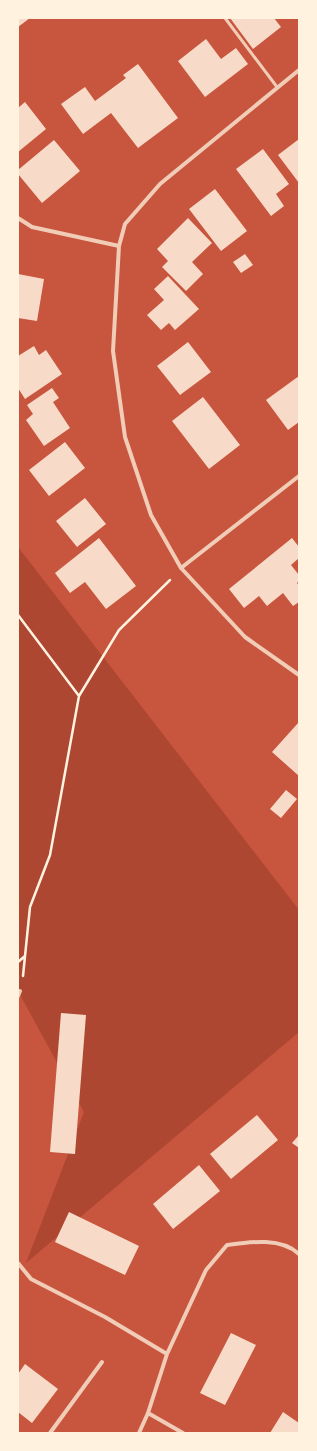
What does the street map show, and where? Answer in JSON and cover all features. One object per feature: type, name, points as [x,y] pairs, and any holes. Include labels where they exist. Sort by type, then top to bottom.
[{"type":"street","points":[[299,70],[160,184],[125,224],[119,246],[113,351],[124,437],[151,515],[181,568],[245,638],[299,675]]},
{"type":"street","points":[[18,218],[32,227],[119,246]]},
{"type":"street","points":[[181,568],[299,476]]},
{"type":"street","points":[[18,996],[20,991]]},
{"type":"street","points":[[139,1433],[148,1413],[167,1354],[206,1270],[227,1245],[260,1240],[294,1249],[299,1254]]},
{"type":"street","points":[[18,1263],[31,1279],[105,1317],[167,1354]]},
{"type":"street","points":[[50,1433],[102,1362]]},
{"type":"street","points":[[148,1413],[183,1433]]},
{"type":"lane","points":[[225,18],[277,87]]},
{"type":"path","points":[[23,977],[30,907],[50,855],[79,696],[119,630],[181,568]]},
{"type":"path","points":[[18,615],[79,696]]},
{"type":"path","points":[[18,962],[25,956]]},
{"type":"shaded area","points":[[18,547],[299,910],[299,1032],[26,1263],[84,1112],[18,991]]},
{"type":"building","points":[[18,18],[30,18],[18,27]]},
{"type":"building","points":[[230,18],[274,18],[281,27],[253,49]]},
{"type":"building","points":[[206,39],[221,59],[236,48],[248,64],[205,97],[178,61]]},
{"type":"building","points":[[138,64],[178,118],[138,148],[111,113],[83,134],[61,104],[85,87],[95,101],[126,78],[123,75]]},
{"type":"building","points":[[25,102],[46,129],[18,152],[18,108]]},
{"type":"building","points":[[299,139],[299,183],[278,155]]},
{"type":"building","points":[[54,140],[80,171],[42,203],[18,174],[18,170]]},
{"type":"building","points":[[263,149],[289,184],[276,194],[284,206],[271,216],[236,169]]},
{"type":"building","points":[[215,189],[247,231],[221,251],[189,209]]},
{"type":"building","points":[[188,218],[212,243],[192,262],[203,274],[186,291],[162,267],[168,261],[157,249]]},
{"type":"building","points":[[245,254],[253,265],[241,273],[233,262]]},
{"type":"building","points":[[18,274],[44,279],[37,321],[18,318]]},
{"type":"building","points":[[168,276],[199,309],[175,330],[169,323],[161,330],[147,315],[164,300],[154,289]]},
{"type":"building","points":[[188,342],[211,372],[180,395],[157,366]]},
{"type":"building","points":[[34,346],[39,355],[46,350],[62,374],[25,399],[18,388],[18,356]]},
{"type":"building","points":[[299,376],[299,422],[288,430],[266,400]]},
{"type":"building","points":[[52,388],[59,398],[53,402],[70,428],[44,446],[26,420],[33,414],[27,405]]},
{"type":"building","points":[[203,397],[240,445],[209,469],[172,421]]},
{"type":"building","points":[[65,442],[85,468],[49,496],[29,470]]},
{"type":"building","points":[[85,498],[106,524],[77,547],[56,521]]},
{"type":"building","points":[[99,538],[136,586],[106,609],[85,582],[70,593],[55,573]]},
{"type":"building","points":[[292,538],[299,547],[299,558],[291,565],[299,575],[299,581],[297,583],[299,586],[299,602],[293,606],[283,593],[267,606],[259,596],[244,608],[229,589]]},
{"type":"building","points":[[299,722],[299,776],[272,752]]},
{"type":"building","points":[[286,790],[297,799],[281,818],[270,809]]},
{"type":"building","points":[[61,1013],[86,1015],[75,1154],[50,1152]]},
{"type":"building","points":[[257,1115],[278,1140],[231,1179],[210,1154]]},
{"type":"building","points":[[299,1135],[299,1148],[292,1143]]},
{"type":"building","points":[[199,1165],[220,1191],[173,1229],[153,1204]]},
{"type":"building","points":[[69,1212],[139,1246],[125,1275],[55,1242]]},
{"type":"building","points":[[231,1333],[256,1345],[225,1405],[200,1393]]},
{"type":"building","points":[[25,1364],[58,1389],[32,1423],[18,1412],[18,1374]]},
{"type":"building","points":[[283,1412],[299,1423],[299,1433],[270,1433]]}]
